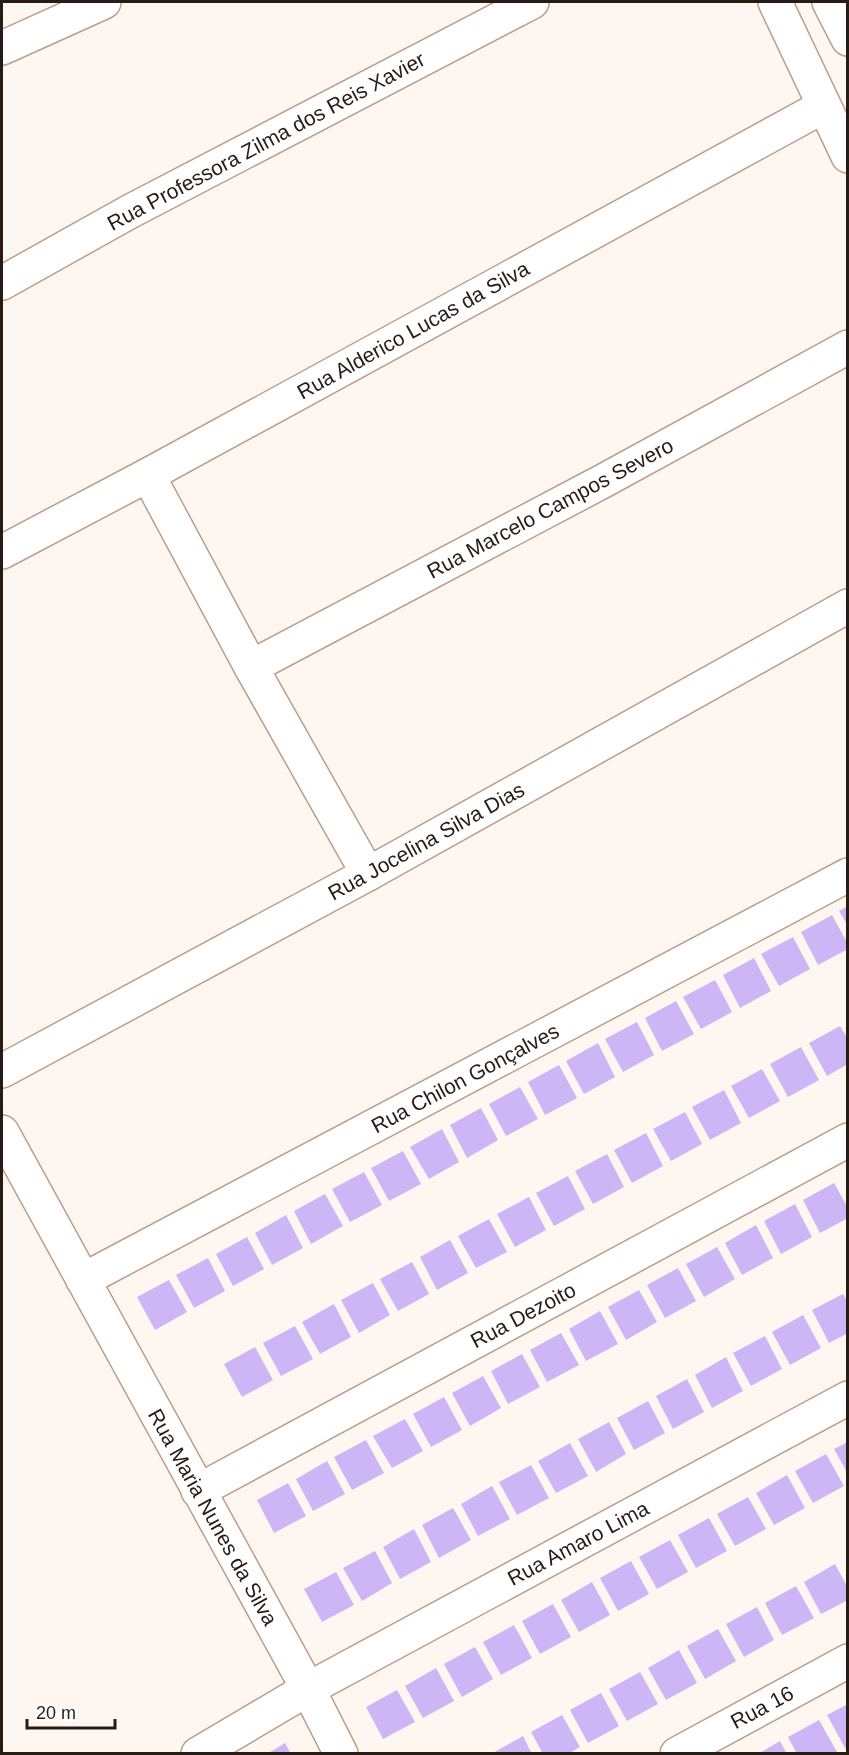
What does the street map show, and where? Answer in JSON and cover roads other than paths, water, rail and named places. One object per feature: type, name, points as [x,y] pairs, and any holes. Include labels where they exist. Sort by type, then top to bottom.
[{"type":"street","points":[[2,48],[104,2]]},
{"type":"street","name":"Rua Professora Zilma dos Reis Xavier","points":[[2,283],[129,212],[532,2]]},
{"type":"street","points":[[775,2],[848,156]]},
{"type":"street","points":[[829,2],[848,39]]},
{"type":"street","name":"Rua Alderico Lucas da Silva","points":[[2,552],[148,475],[824,106]]},
{"type":"street","name":"Rua Marcelo Campos Severo","points":[[251,667],[616,474],[848,347]]},
{"type":"street","points":[[148,475],[251,667],[368,874]]},
{"type":"street","name":"Rua Jocelina Silva Dias","points":[[2,1071],[368,874],[848,606]]},
{"type":"street","name":"Rua Chilon Gonçalves","points":[[83,1280],[848,875]]},
{"type":"street","name":"Rua Maria Nunes da Silva","points":[[2,1132],[308,1689],[341,1754]]},
{"type":"street","name":"Rua Dezoito","points":[[198,1491],[848,1140]]},
{"type":"street","name":"Rua Amaro Lima","points":[[198,1754],[308,1689],[848,1398]]},
{"type":"street","name":"Rua 16","points":[[677,1754],[848,1661]]}]
